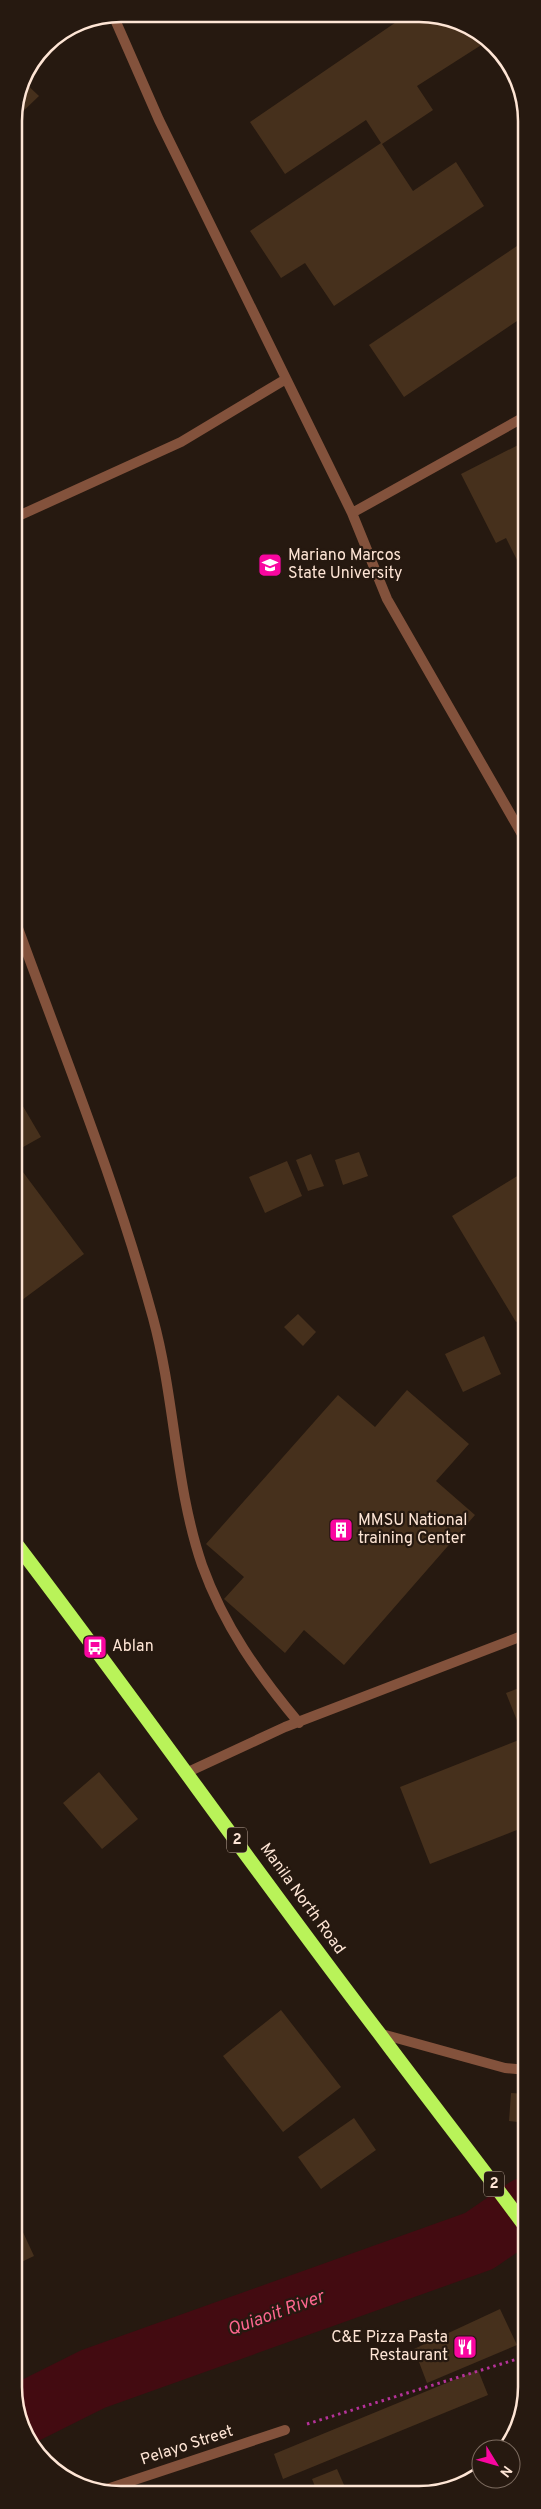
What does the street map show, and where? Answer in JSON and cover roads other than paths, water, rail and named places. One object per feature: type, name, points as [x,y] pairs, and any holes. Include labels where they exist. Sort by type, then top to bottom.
[{"type":"highway","name":"Manila North Road","points":[[22,1552],[188,1772],[378,2033],[460,2138],[518,2217]]},
{"type":"street","points":[[116,23],[159,120],[352,513],[388,599],[518,827]]},
{"type":"street","points":[[23,514],[181,442],[286,379]]},
{"type":"street","points":[[352,513],[518,420]]},
{"type":"street","points":[[23,941],[124,1222],[154,1321],[187,1505],[202,1564],[221,1611],[259,1674],[299,1723]]},
{"type":"street","points":[[188,1772],[299,1723],[518,1638]]},
{"type":"street","points":[[378,2033],[505,2068],[518,2069]]},
{"type":"street","name":"Pelayo Street","points":[[116,2486],[285,2430]]},
{"type":"waterway","name":"Quiaoit River","points":[[26,2413],[93,2379],[479,2241],[518,2214]]},
{"type":"place","name":"Mariano Marcos State University","points":[[270,565]]},
{"type":"place","name":"MMSU National training Center","points":[[341,1530]]},
{"type":"place","name":"Ablan","points":[[95,1647]]},
{"type":"place","name":"C&E Pizza Pasta Restaurant","points":[[465,2347]]}]
